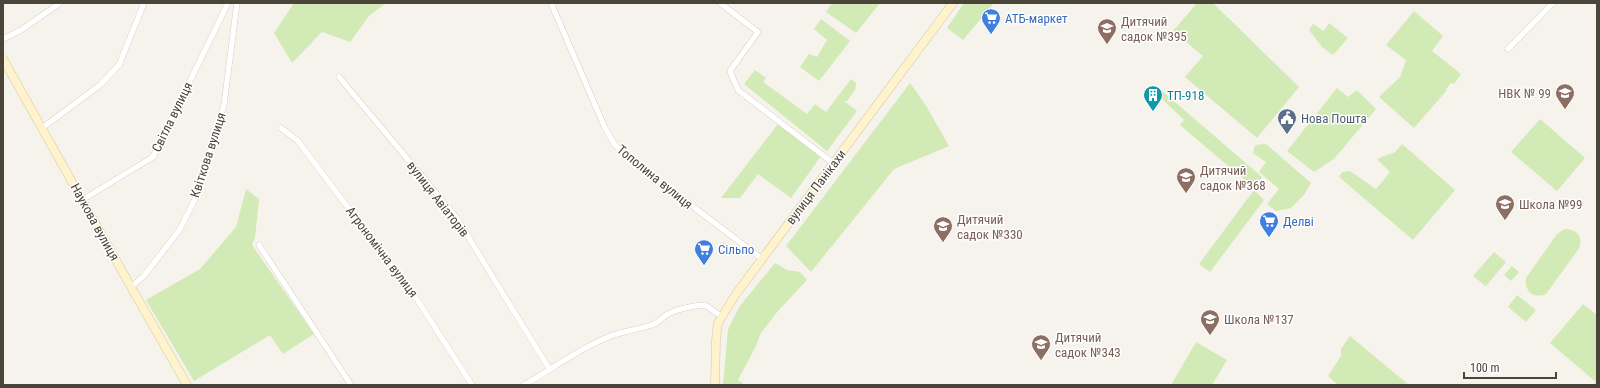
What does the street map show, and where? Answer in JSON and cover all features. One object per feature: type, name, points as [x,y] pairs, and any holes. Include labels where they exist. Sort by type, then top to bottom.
[{"type":"street","points":[[3,40],[21,30],[60,3]]},
{"type":"street","points":[[42,128],[100,85],[119,64],[144,3]]},
{"type":"street","name":"Світла вулиця","points":[[82,200],[153,157],[228,3]]},
{"type":"street","name":"Квіткова вулиця","points":[[130,287],[144,276],[180,230],[197,194],[224,105],[236,3]]},
{"type":"street","name":"Тополина вулиця","points":[[551,3],[605,128],[615,145],[636,164],[762,259]]},
{"type":"street","points":[[720,3],[758,32],[730,71],[738,90],[834,163]]},
{"type":"street","name":"вулиця Панікахи","points":[[715,385],[716,332],[721,316],[953,3]]},
{"type":"street","points":[[1508,49],[1553,3]]},
{"type":"street","name":"Наукова вулиця","points":[[3,59],[130,287],[187,385]]},
{"type":"street","name":"вулиця Авіаторів","points":[[339,77],[456,217],[550,370]]},
{"type":"street","name":"Агрономічна вулиця","points":[[281,128],[298,141],[416,298],[472,385]]},
{"type":"street","points":[[259,245],[351,385]]},
{"type":"street","points":[[524,385],[550,370],[558,362],[608,337],[656,323],[675,311],[705,305],[721,316]]},
{"type":"green space","points":[[294,3],[386,3],[369,16],[350,42],[322,32],[292,63],[274,33]]},
{"type":"green space","points":[[832,3],[880,3],[856,33],[826,12]]},
{"type":"green space","points":[[964,3],[994,3],[963,40],[947,28]]},
{"type":"green space","points":[[1197,3],[1213,3],[1299,87],[1257,138],[1185,77],[1203,56],[1173,31]]},
{"type":"green space","points":[[1414,11],[1443,36],[1432,51],[1461,74],[1454,84],[1451,83],[1446,89],[1447,90],[1414,128],[1379,97],[1400,77],[1406,60],[1386,45]]},
{"type":"green space","points":[[821,19],[850,41],[819,81],[800,67],[809,54],[817,57],[827,40],[814,29]]},
{"type":"green space","points":[[1329,23],[1348,38],[1333,55],[1322,47],[1309,30],[1313,24],[1324,31]]},
{"type":"green space","points":[[755,70],[766,78],[763,82],[807,114],[815,104],[826,112],[851,79],[856,83],[855,90],[847,101],[844,101],[857,111],[827,151],[744,84]]},
{"type":"green space","points":[[910,83],[925,104],[949,146],[894,169],[811,272],[786,246]]},
{"type":"green space","points":[[1337,88],[1348,97],[1357,90],[1376,109],[1334,159],[1314,172],[1287,151]]},
{"type":"green space","points":[[1161,90],[1262,177],[1254,188],[1180,125],[1184,120],[1157,94]]},
{"type":"green space","points":[[1540,119],[1585,158],[1557,191],[1511,152]]},
{"type":"green space","points":[[778,124],[821,156],[791,198],[758,174],[740,198],[721,198]]},
{"type":"green space","points":[[1266,144],[1311,183],[1304,195],[1291,208],[1276,211],[1267,204],[1279,189],[1259,172],[1266,162],[1253,153],[1255,145]]},
{"type":"green space","points":[[1402,144],[1455,190],[1413,240],[1339,177],[1342,172],[1350,171],[1376,189],[1390,172],[1377,159],[1395,152]]},
{"type":"green space","points":[[246,189],[259,199],[255,237],[252,245],[314,334],[283,354],[270,335],[194,381],[146,300],[200,269],[236,227]]},
{"type":"green space","points":[[1254,190],[1264,200],[1210,272],[1199,264]]},
{"type":"green space","points":[[1565,229],[1570,229],[1579,235],[1580,246],[1546,294],[1538,296],[1534,295],[1528,291],[1526,278],[1557,234]]},
{"type":"green space","points":[[1494,252],[1506,262],[1486,286],[1473,276]]},
{"type":"green space","points":[[775,263],[787,270],[800,272],[807,280],[778,311],[761,333],[755,348],[738,380],[745,385],[723,385],[728,330],[739,307]]},
{"type":"green space","points":[[1512,266],[1519,272],[1511,281],[1504,275]]},
{"type":"green space","points":[[1517,295],[1536,310],[1526,322],[1508,307]]},
{"type":"green space","points":[[1583,304],[1597,315],[1597,385],[1593,385],[1596,382],[1550,343]]},
{"type":"green space","points":[[1350,336],[1409,385],[1338,385],[1328,376],[1341,356],[1341,349]]},
{"type":"green space","points":[[1196,342],[1227,360],[1212,385],[1171,385]]},
{"type":"place","name":"АТБ-маркет","points":[[991,35]]},
{"type":"place","name":"Дитячий садок №395","points":[[1107,45]]},
{"type":"place","name":"НВК № 99","points":[[1565,110]]},
{"type":"place","name":"ТП-918","points":[[1153,112]]},
{"type":"place","name":"Нова Пошта","points":[[1287,135]]},
{"type":"place","name":"Дитячий садок №368","points":[[1186,194]]},
{"type":"place","name":"Школа №99","points":[[1505,221]]},
{"type":"place","name":"Делві","points":[[1269,238]]},
{"type":"place","name":"Дитячий садок №330","points":[[943,243]]},
{"type":"place","name":"Сільпо","points":[[704,266]]},
{"type":"place","name":"Школа №137","points":[[1210,336]]},
{"type":"place","name":"Дитячий садок №343","points":[[1041,361]]}]
